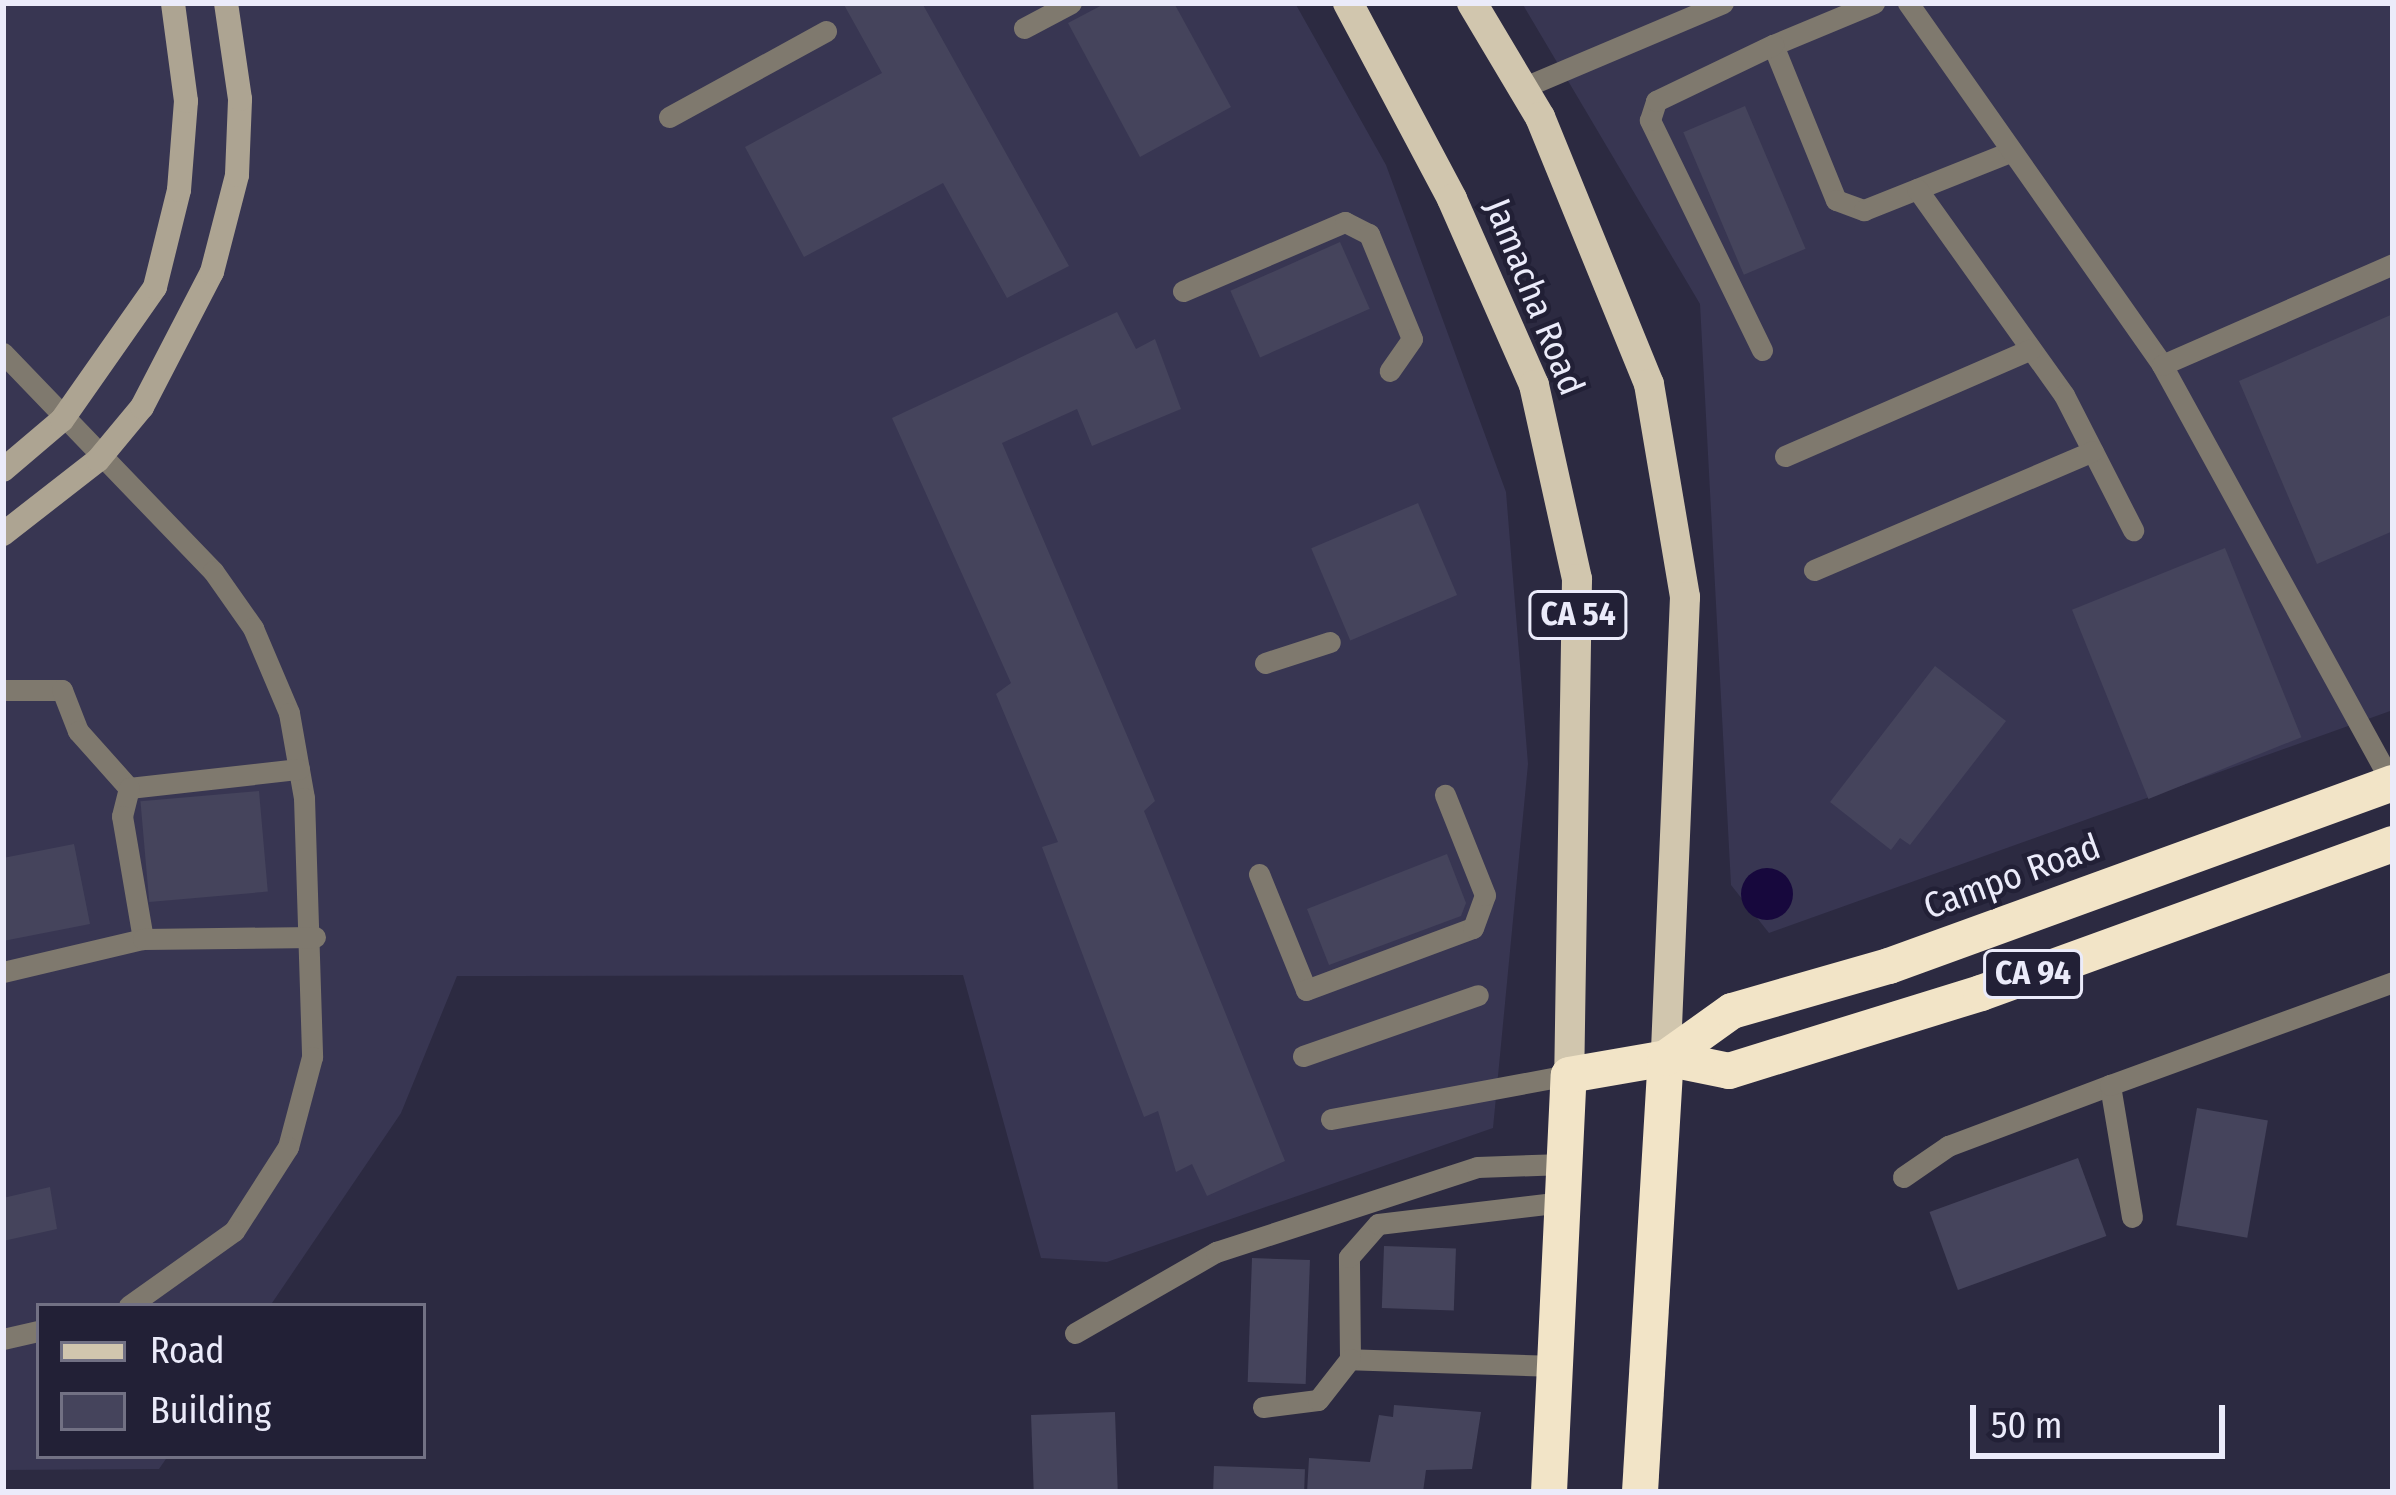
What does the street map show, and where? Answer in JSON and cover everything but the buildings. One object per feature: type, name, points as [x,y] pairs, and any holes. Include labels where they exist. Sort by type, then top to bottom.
[{"type":"highway","name":"Campo Road","points":[[1666,1058],[1732,1011],[1889,966],[2393,783]]},
{"type":"highway","name":"Campo Road","points":[[1569,1075],[1666,1058],[1729,1071],[1981,993],[2393,844]]},
{"type":"highway","points":[[1640,1492],[1666,1058]]},
{"type":"highway","points":[[1549,1492],[1569,1075]]},
{"type":"main road","name":"Jamacha Road","points":[[1348,3],[1452,199],[1534,385],[1577,579],[1569,1075]]},
{"type":"main road","name":"Jamacha Road","points":[[1472,3],[1522,88],[1649,384],[1685,597],[1666,1058]]},
{"type":"street","points":[[3,470],[62,420],[155,287],[179,190],[186,101],[173,3]]},
{"type":"street","points":[[3,534],[98,460],[142,407],[212,272],[237,175],[240,99],[226,3]]},
{"type":"lane","points":[[1024,28],[1071,3]]},
{"type":"lane","points":[[1522,88],[1723,3]]},
{"type":"lane","points":[[1762,350],[1650,120],[1656,101],[1874,3]]},
{"type":"lane","points":[[1908,3],[2162,365],[2393,783]]},
{"type":"lane","points":[[668,117],[826,31]]},
{"type":"lane","points":[[1773,45],[1836,200],[1864,210],[2012,151]]},
{"type":"lane","points":[[1917,189],[2031,349],[2132,530]]},
{"type":"lane","points":[[1183,290],[1345,222],[1369,234],[1412,339],[1390,371]]},
{"type":"lane","points":[[2162,365],[2393,264]]},
{"type":"lane","points":[[1785,456],[2031,349]]},
{"type":"lane","points":[[3,353],[98,460],[213,571],[253,628],[289,713],[299,769],[315,937],[312,1057],[288,1147],[234,1232],[133,1303]]},
{"type":"lane","points":[[1814,570],[2092,451]]},
{"type":"lane","points":[[1265,663],[1330,642]]},
{"type":"lane","points":[[3,690],[62,690],[78,730],[130,788]]},
{"type":"lane","points":[[130,788],[299,769]]},
{"type":"lane","points":[[130,788],[122,816],[143,939]]},
{"type":"lane","points":[[1259,874],[1306,990],[1473,928],[1485,895],[1445,795]]},
{"type":"lane","points":[[3,972],[143,939],[315,937]]},
{"type":"lane","points":[[1903,1177],[1948,1146],[2393,982]]},
{"type":"lane","points":[[1303,1056],[1478,995]]},
{"type":"lane","points":[[1330,1119],[1569,1075]]},
{"type":"lane","points":[[2110,1085],[2132,1217]]},
{"type":"lane","points":[[1075,1333],[1216,1252],[1477,1167],[1564,1164]]},
{"type":"lane","points":[[1263,1407],[1318,1400],[1350,1359],[1349,1257],[1363,1232],[1563,1202]]},
{"type":"lane","points":[[3,1339],[36,1332]]},
{"type":"lane","points":[[1350,1359],[1557,1366]]},
{"type":"shaded area","points":[[3,3],[1295,3],[1386,165],[1506,492],[1528,764],[1493,1128],[1107,1262],[1041,1258],[963,975],[457,976],[401,1113],[272,1303],[36,1303],[36,1459],[166,1459],[159,1469],[3,1470]]},
{"type":"shaded area","points":[[1522,3],[2393,3],[2393,710],[1769,933],[1731,885],[1700,304]]},
{"type":"shaded area","points":[[1767,868],[1785,876],[1793,894],[1785,912],[1767,920],[1749,912],[1741,894],[1749,876]]}]
